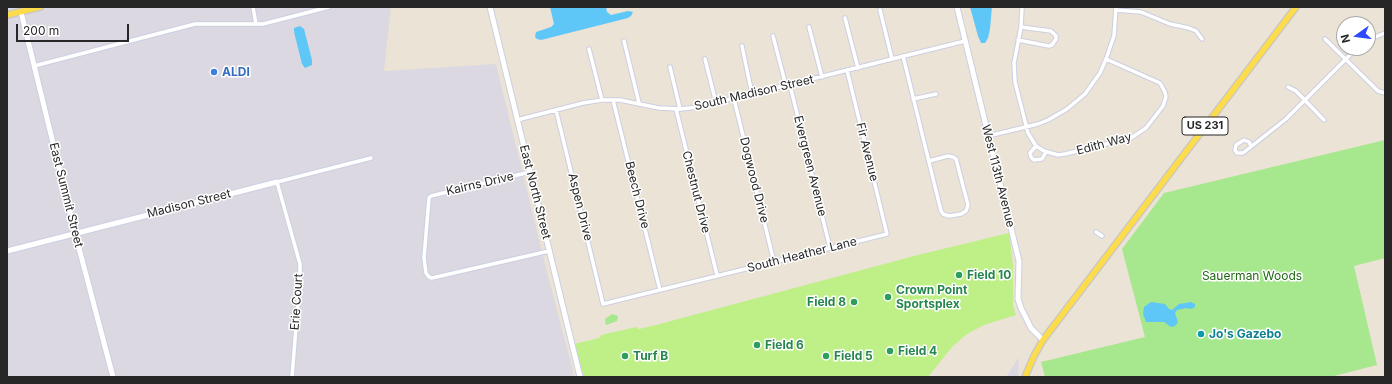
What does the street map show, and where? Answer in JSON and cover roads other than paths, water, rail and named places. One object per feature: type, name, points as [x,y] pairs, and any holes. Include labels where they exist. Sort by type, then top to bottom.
[{"type":"main road","points":[[7,16],[20,9],[40,7]]},
{"type":"main road","name":"US 231","points":[[1025,377],[1043,340],[1296,7]]},
{"type":"street","points":[[253,7],[256,24]]},
{"type":"street","points":[[34,66],[195,24],[263,24],[329,7]]},
{"type":"street","name":"East North Street","points":[[490,7],[580,377]]},
{"type":"street","name":"West 113th Avenue","points":[[957,7],[1019,261],[1018,299],[1024,317],[1031,328],[1043,340]]},
{"type":"street","name":"Edith Way","points":[[1022,7],[1021,27],[1015,53],[1014,73],[1026,127],[1036,146],[1046,152],[1058,155],[1065,154],[1131,138],[1146,128],[1163,106],[1166,97],[1160,83],[1106,59]]},
{"type":"street","points":[[988,136],[1048,120],[1059,115],[1077,102],[1093,84],[1106,59],[1114,36],[1116,8],[1141,12],[1170,24],[1189,28],[1196,31],[1202,39]]},
{"type":"street","name":"East Summit Street","points":[[20,9],[75,233],[113,377]]},
{"type":"street","points":[[880,10],[892,59]]},
{"type":"street","points":[[845,18],[858,68]]},
{"type":"street","points":[[809,27],[822,77]]},
{"type":"street","points":[[1018,40],[1049,46],[1052,45],[1056,39],[1056,36],[1052,31],[1021,27]]},
{"type":"street","name":"Evergreen Avenue","points":[[773,36],[788,85],[830,248]]},
{"type":"street","points":[[1325,39],[1345,60],[1378,90],[1385,93]]},
{"type":"street","points":[[624,41],[639,103]]},
{"type":"street","name":"South Madison Street","points":[[517,120],[583,103],[602,100],[639,103],[659,108],[676,109],[716,103],[966,41]]},
{"type":"street","points":[[742,46],[752,94]]},
{"type":"street","points":[[589,49],[602,100]]},
{"type":"street","points":[[903,56],[913,99],[929,161],[943,214],[949,216],[962,214],[966,211],[968,205],[956,159],[948,156],[929,161]]},
{"type":"street","points":[[1252,146],[1244,140],[1236,145],[1235,150],[1240,154],[1252,146],[1286,119],[1349,56]]},
{"type":"street","points":[[705,59],[716,103]]},
{"type":"street","points":[[670,67],[680,109]]},
{"type":"street","name":"Fir Avenue","points":[[847,70],[887,234]]},
{"type":"street","points":[[1288,87],[1296,91],[1306,100],[1324,120]]},
{"type":"street","points":[[913,99],[936,94]]},
{"type":"street","name":"Dogwood Drive","points":[[734,99],[774,262]]},
{"type":"street","name":"Beech Drive","points":[[613,100],[660,290]]},
{"type":"street","name":"Chestnut Drive","points":[[676,109],[717,276]]},
{"type":"street","name":"Aspen Drive","points":[[556,110],[603,304]]},
{"type":"street","name":"Edith Way","points":[[1036,146],[1030,153],[1034,160],[1042,159],[1046,152]]},
{"type":"street","name":"Madison Street","points":[[7,251],[371,158]]},
{"type":"street","name":"Kairns Drive","points":[[530,172],[431,196],[429,198],[424,258],[426,273],[432,278],[549,251]]},
{"type":"street","name":"Erie Court","points":[[277,182],[300,264],[292,377]]},
{"type":"street","points":[[1096,232],[1102,236]]},
{"type":"street","name":"South Heather Lane","points":[[603,304],[887,234]]},
{"type":"water","points":[[550,7],[606,7],[607,12],[611,15],[628,11],[633,12],[628,18],[541,40],[537,39],[535,37],[536,32],[551,27],[554,24]]},
{"type":"water","points":[[970,7],[992,7],[990,29],[985,43],[981,43],[978,36]]},
{"type":"water","points":[[300,26],[304,29],[312,60],[312,65],[305,68],[302,64],[294,32],[294,28]]},
{"type":"water","points":[[1151,302],[1165,304],[1172,310],[1179,304],[1191,302],[1195,304],[1195,307],[1191,309],[1186,308],[1177,310],[1175,313],[1178,322],[1175,326],[1171,327],[1164,322],[1146,322],[1143,314],[1144,307]]},
{"type":"place","name":"ALDI","points":[[214,72]]},
{"type":"place","name":"Field 10","points":[[959,275]]},
{"type":"place","name":"Crown Point Sportsplex","points":[[888,297]]},
{"type":"place","name":"Field 8","points":[[854,302]]},
{"type":"place","name":"Jo's Gazebo","points":[[1201,334]]},
{"type":"place","name":"Field 6","points":[[757,345]]},
{"type":"place","name":"Field 4","points":[[890,351]]},
{"type":"place","name":"Turf B","points":[[625,356]]},
{"type":"place","name":"Field 5","points":[[826,356]]},
{"type":"park label","name":"Sauerman Woods","points":[[1252,276]]}]
